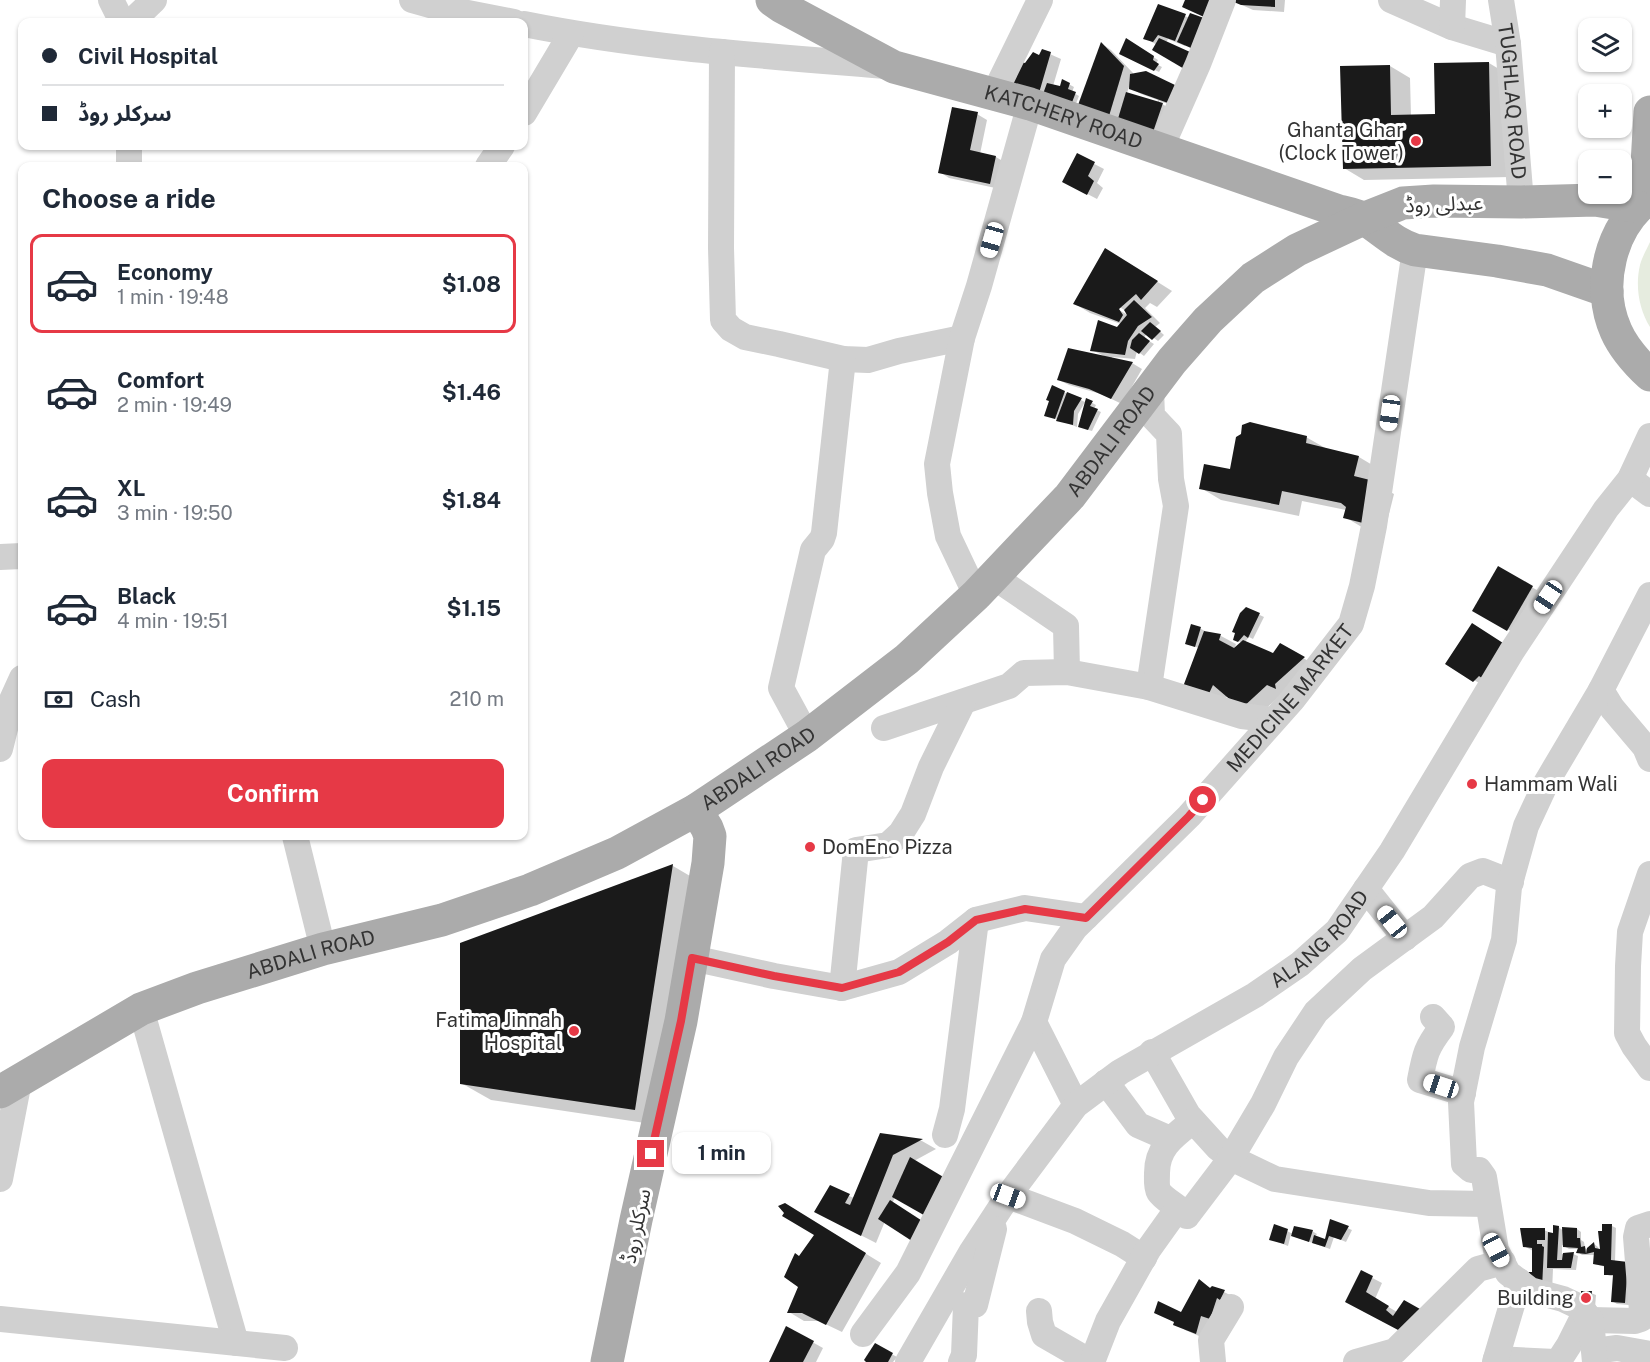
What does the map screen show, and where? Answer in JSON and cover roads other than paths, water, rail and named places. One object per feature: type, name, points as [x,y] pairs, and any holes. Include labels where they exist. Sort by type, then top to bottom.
[{"type":"main road","name":"KATCHERY ROAD","points":[[772,0],[782,7],[806,9],[894,67],[1030,104],[1365,218]]},
{"type":"main road","points":[[1650,112],[1645,201],[1624,225],[1614,246],[1608,268],[1607,291],[1616,330],[1631,356],[1650,375]]},
{"type":"main road","name":"عبدلی روڈ","points":[[1365,218],[1403,203],[1434,201],[1645,201]]},
{"type":"main road","name":"عبدلی روڈ","points":[[1365,218],[1404,247],[1547,270],[1607,291]]},
{"type":"main road","name":"ABDALI ROAD","points":[[9,1086],[141,1010],[196,988],[323,949],[442,920],[530,890],[617,853],[696,810],[807,736],[907,659],[985,586],[1070,496],[1172,361],[1208,320],[1253,278],[1297,250],[1365,218]]},
{"type":"main road","name":"سرکلر روڈ","points":[[607,1362],[681,1021],[710,848],[710,836],[696,810]]},
{"type":"street","points":[[111,0],[120,18]]},
{"type":"street","points":[[135,18],[154,0]]},
{"type":"street","points":[[412,0],[493,18]]},
{"type":"street","points":[[994,94],[1040,0]]},
{"type":"street","points":[[1160,150],[1223,0]]},
{"type":"street","points":[[1391,0],[1452,27],[1508,44]]},
{"type":"street","points":[[1452,27],[1453,0]]},
{"type":"street","name":"TUGHLAQ ROAD","points":[[1501,0],[1508,44],[1521,202]]},
{"type":"street","points":[[528,25],[571,34],[722,52],[894,67]]},
{"type":"street","points":[[528,106],[571,34]]},
{"type":"street","points":[[722,52],[723,320],[731,329],[745,337],[843,359],[868,360],[962,338]]},
{"type":"street","points":[[1030,104],[979,286],[962,338],[937,464],[948,536],[985,586],[1066,626],[1067,672]]},
{"type":"street","name":"MEDICINE MARKET","points":[[862,1334],[908,1274],[1034,1022],[1053,959],[1075,928],[1189,816],[1293,699],[1351,624],[1362,586],[1374,526],[1415,250]]},
{"type":"street","points":[[807,736],[781,688],[813,550],[824,533],[843,359]]},
{"type":"street","points":[[1149,687],[1176,506],[1171,479],[1169,434],[1152,416],[1151,389]]},
{"type":"street","name":"ALANG ROAD","points":[[908,1362],[972,1251],[1076,1105],[1120,1072],[1152,1052],[1255,995],[1300,964],[1337,931],[1392,851],[1512,651],[1606,509],[1640,486],[1650,436]]},
{"type":"street","points":[[0,557],[18,556]]},
{"type":"street","points":[[1650,595],[1601,690],[1541,794],[1526,825],[1511,882],[1504,940],[1472,1047],[1461,1102],[1464,1164],[1471,1170],[1479,1170],[1484,1177],[1496,1250],[1511,1272],[1530,1290],[1563,1299],[1580,1307],[1588,1317],[1595,1356],[1617,1348],[1650,1354]]},
{"type":"street","points":[[884,728],[1009,686],[1024,673],[1067,672],[1149,687],[1234,714],[1274,720]]},
{"type":"street","points":[[0,749],[12,700],[18,687]]},
{"type":"street","points":[[1601,690],[1612,708],[1645,747],[1650,759]]},
{"type":"street","points":[[842,988],[856,850],[888,845],[901,833],[913,814],[931,768],[963,702]]},
{"type":"street","points":[[296,840],[323,949]]},
{"type":"street","points":[[1193,1121],[1170,1139],[1159,1155],[1157,1164],[1156,1183],[1159,1192],[1187,1216],[1231,1158],[1263,1104],[1286,1057],[1316,1012],[1362,969],[1433,918],[1470,876],[1483,871],[1511,882]]},
{"type":"street","points":[[1650,874],[1630,932],[1627,1033],[1650,1068]]},
{"type":"street","points":[[1366,889],[1405,938]]},
{"type":"street","points":[[692,958],[842,988],[899,972],[948,942],[976,920],[1025,909],[1086,918]]},
{"type":"street","points":[[945,1135],[952,1109],[976,920]]},
{"type":"street","points":[[141,1010],[236,1343]]},
{"type":"street","points":[[1433,1017],[1442,1027],[1425,1052],[1420,1080],[1462,1093]]},
{"type":"street","points":[[1034,1022],[1076,1105]]},
{"type":"street","points":[[1152,1052],[1188,1115],[1218,1148],[1231,1158],[1275,1179],[1429,1203],[1487,1204]]},
{"type":"street","points":[[1106,1082],[1138,1125],[1170,1139]]},
{"type":"street","points":[[0,1179],[9,1086]]},
{"type":"street","points":[[961,1362],[964,1355],[966,1305],[975,1305],[1004,1203],[1075,1221],[1144,1257]]},
{"type":"street","points":[[1039,1311],[1044,1335],[1092,1362],[1108,1321],[1144,1257],[1178,1208]]},
{"type":"street","points":[[1588,1317],[1635,1321],[1641,1319],[1636,1238],[1638,1228],[1650,1224]]},
{"type":"street","points":[[1362,1362],[1395,1351],[1479,1269],[1511,1272]]},
{"type":"street","points":[[1511,1272],[1495,1360],[1557,1362],[1588,1317]]},
{"type":"street","points":[[1213,1362],[1211,1340],[1231,1306]]},
{"type":"street","points":[[0,1319],[285,1348]]},
{"type":"place","name":"Ghanta Ghar (Clock Tower)","points":[[1416,141]]},
{"type":"place","name":"Hammam Wali","points":[[1472,784]]},
{"type":"place","name":"DomEno Pizza","points":[[810,847]]},
{"type":"place","name":"Fatima Jinnah Hospital","points":[[574,1031]]},
{"type":"place","name":"Building","points":[[1586,1298]]}]
